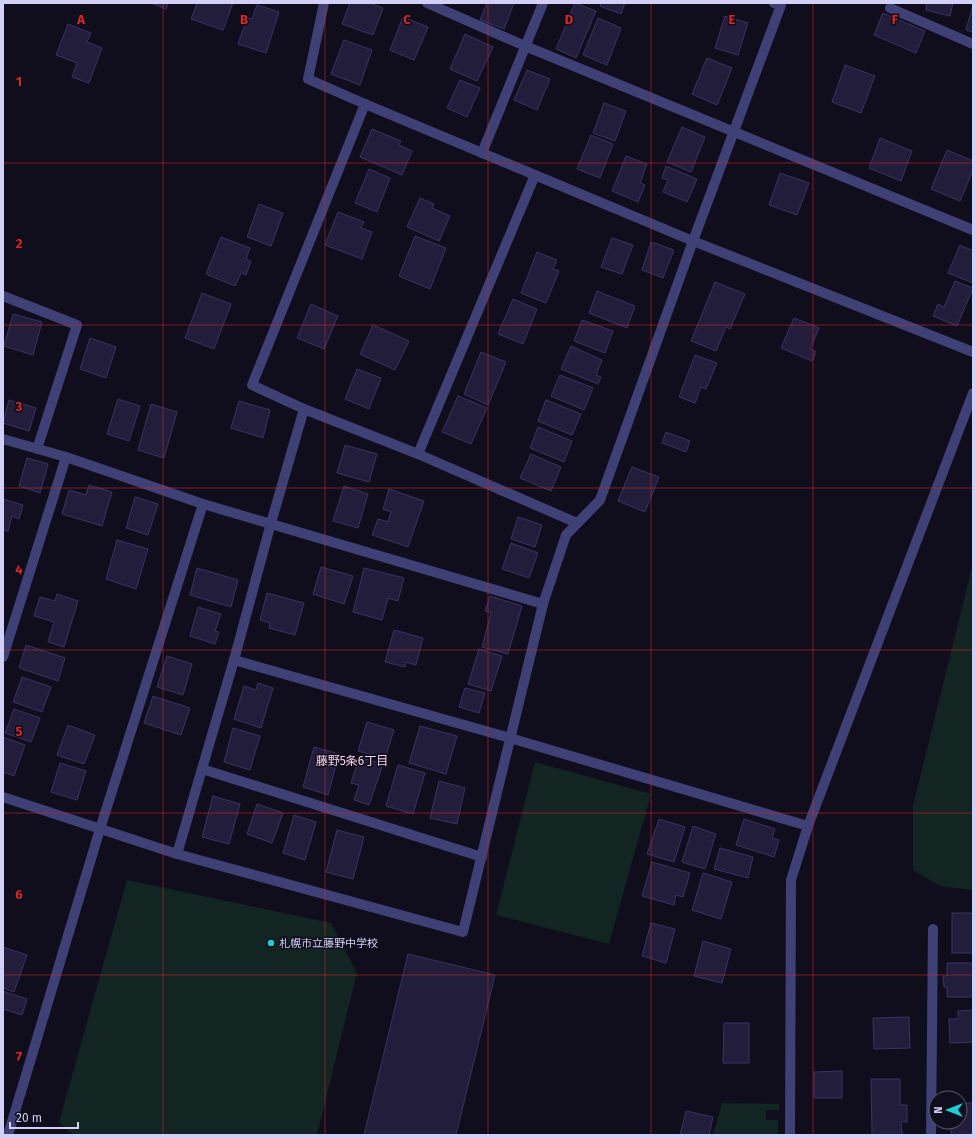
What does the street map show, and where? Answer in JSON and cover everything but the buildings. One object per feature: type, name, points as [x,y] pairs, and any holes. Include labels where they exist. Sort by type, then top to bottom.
[{"type":"street","points":[[324,3],[308,79],[693,241],[973,352]]},
{"type":"street","points":[[427,3],[525,46],[973,230]]},
{"type":"street","points":[[482,152],[544,3]]},
{"type":"street","points":[[3,797],[178,854],[463,932],[543,604],[566,535],[600,500],[780,5],[774,3]]},
{"type":"street","points":[[890,8],[973,44]]},
{"type":"street","points":[[365,104],[252,385],[304,409],[418,454],[577,523]]},
{"type":"street","points":[[418,454],[535,175]]},
{"type":"street","points":[[3,296],[77,325],[37,449]]},
{"type":"street","points":[[790,1135],[791,880],[808,826],[973,393]]},
{"type":"street","points":[[178,854],[304,409]]},
{"type":"street","points":[[3,439],[66,457],[203,504],[543,604]]},
{"type":"street","points":[[3,657],[66,457]]},
{"type":"street","points":[[3,1132],[8,1135],[100,829],[203,504]]},
{"type":"street","points":[[234,660],[510,738],[808,826]]},
{"type":"street","points":[[202,769],[482,857]]},
{"type":"street","points":[[931,1135],[933,930]]},
{"type":"green space","points":[[973,563],[973,890],[940,886],[913,870],[913,806]]},
{"type":"green space","points":[[535,762],[651,794],[609,944],[496,915]]},
{"type":"green space","points":[[127,880],[331,923],[357,973],[317,1135],[73,1135],[59,1122]]},
{"type":"green space","points":[[722,1103],[779,1104],[779,1110],[766,1110],[766,1120],[778,1120],[778,1135],[713,1135]]},
{"type":"place","name":"札幌市立藤野中学校","points":[[271,943]]},
{"type":"district","name":"藤野5条6丁目","points":[[352,761]]}]
